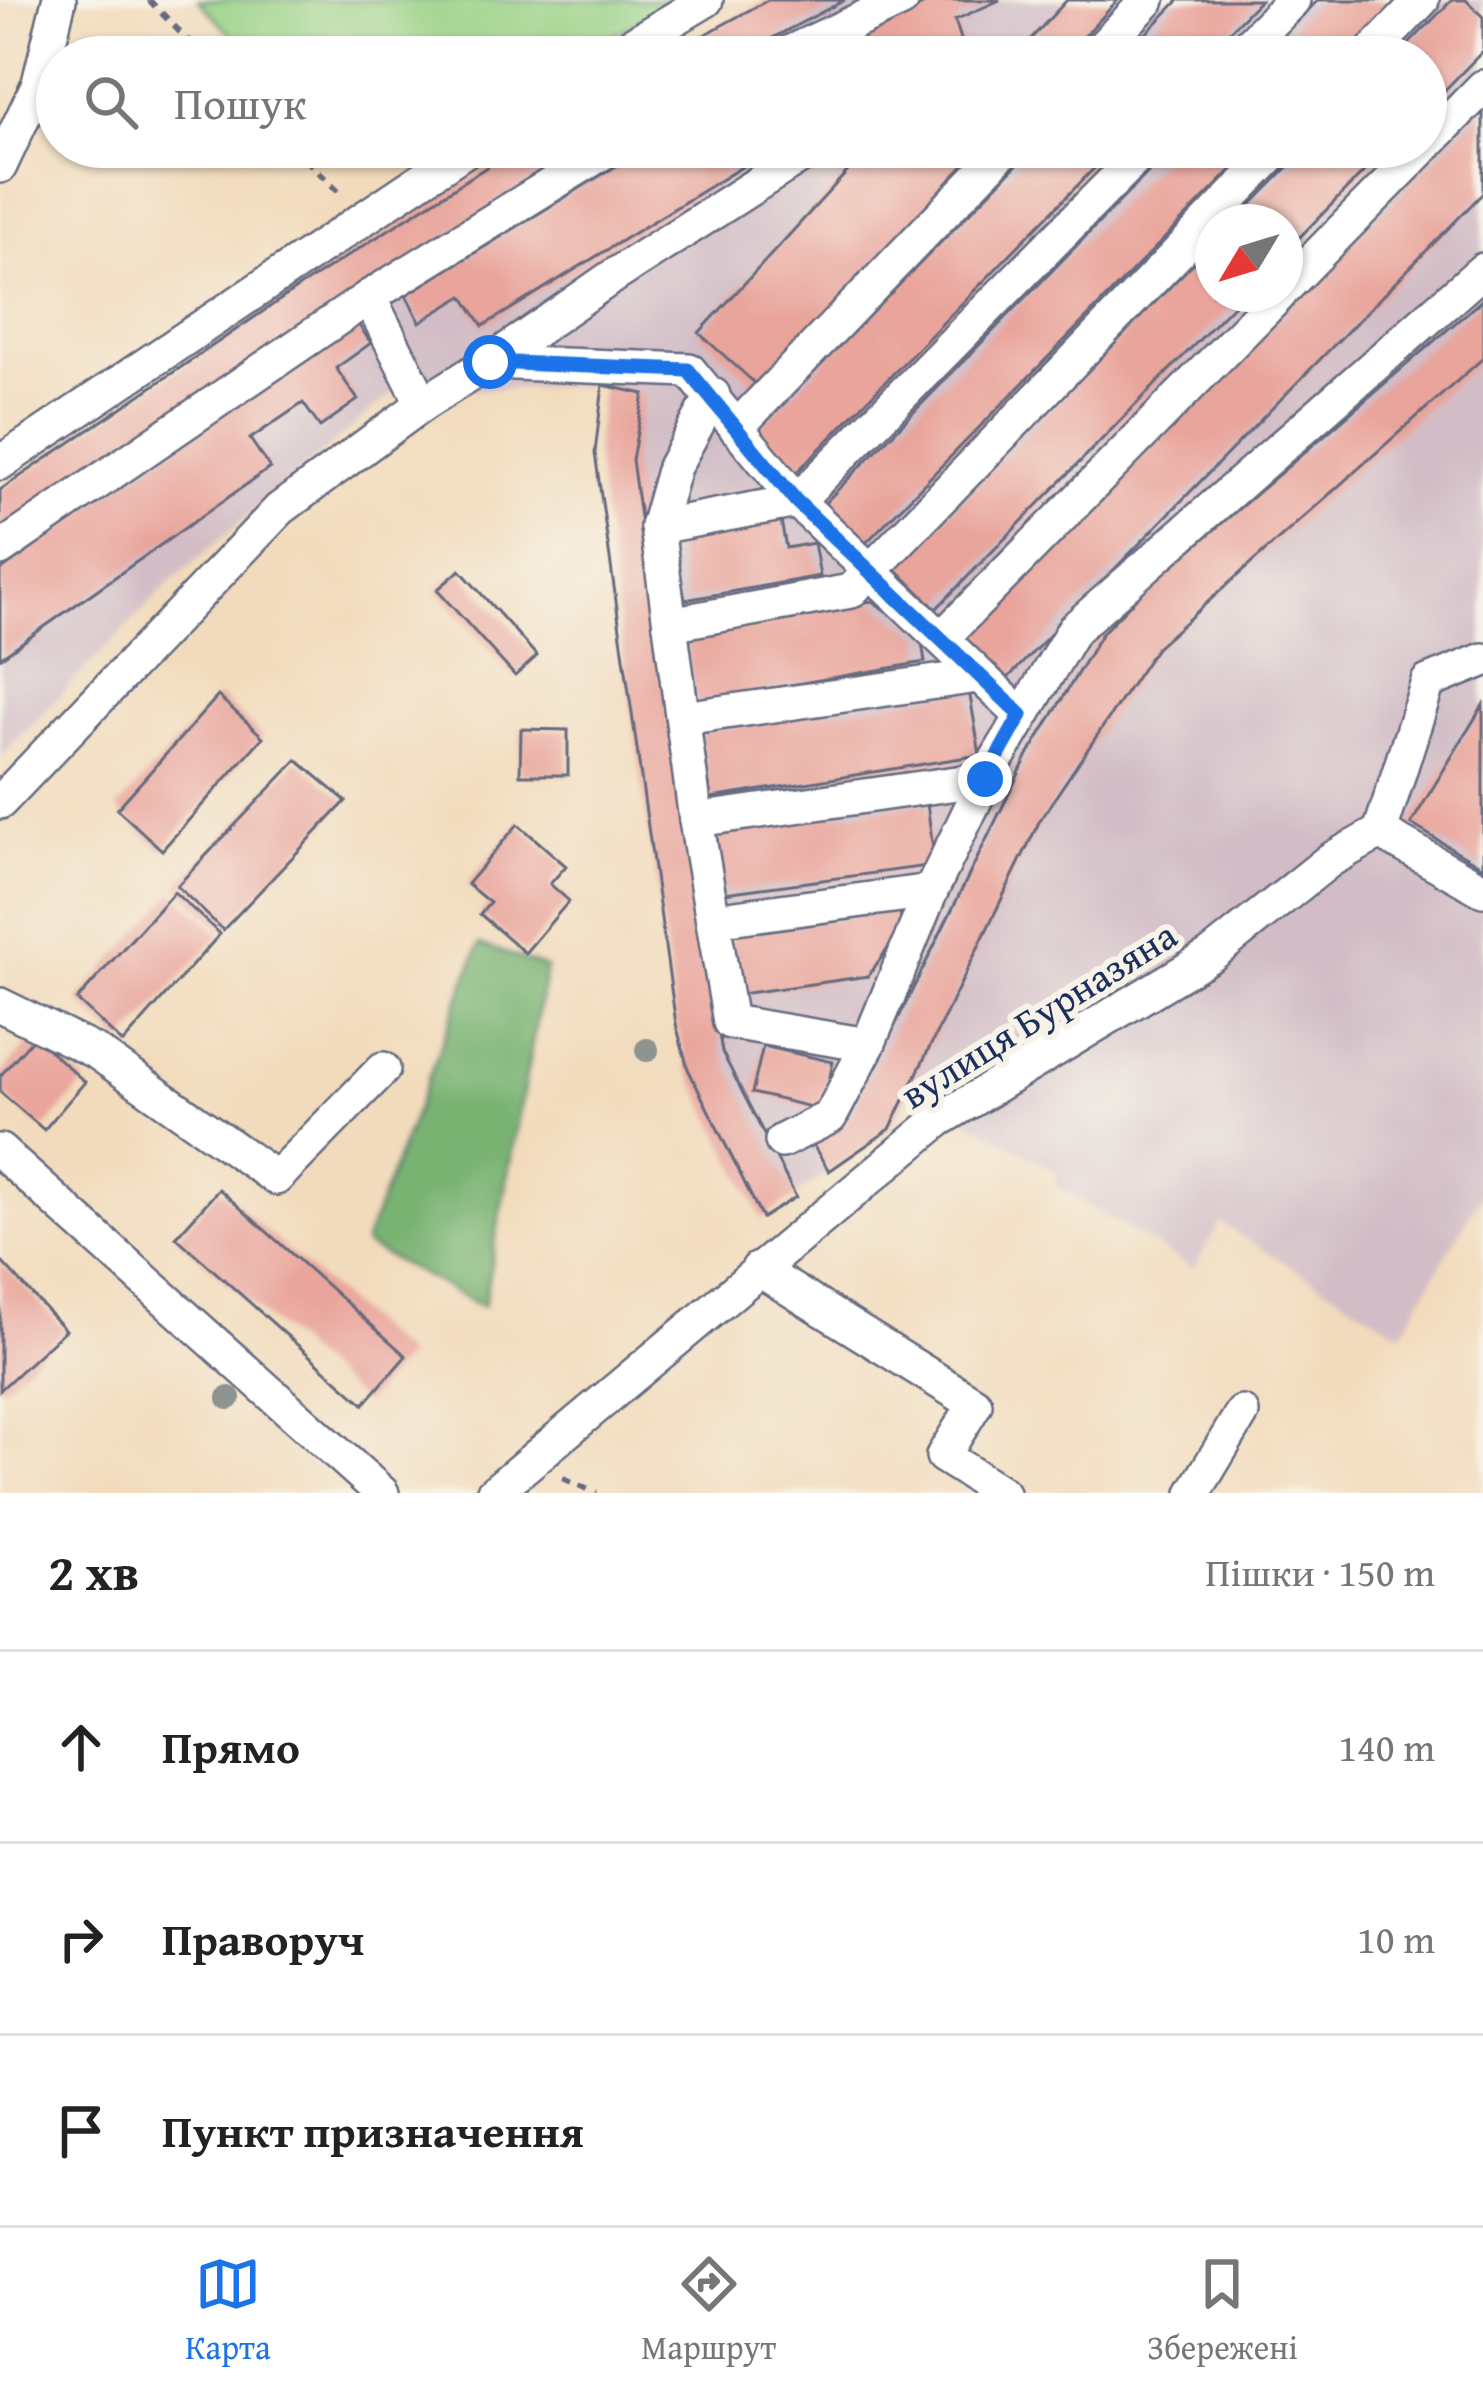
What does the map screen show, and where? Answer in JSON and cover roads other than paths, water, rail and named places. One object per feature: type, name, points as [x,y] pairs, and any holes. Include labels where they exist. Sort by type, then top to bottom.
[{"type":"street","points":[[50,36],[59,0]]},
{"type":"street","points":[[646,36],[706,0]]},
{"type":"street","points":[[825,36],[902,0]]},
{"type":"street","points":[[1113,36],[1148,0]]},
{"type":"street","points":[[1257,36],[1293,0]]},
{"type":"street","points":[[1387,36],[1422,0]]},
{"type":"street","points":[[1447,124],[1483,87]]},
{"type":"street","points":[[0,166],[36,89]]},
{"type":"street","points":[[0,463],[438,168]]},
{"type":"street","points":[[0,548],[369,296],[578,168]]},
{"type":"street","points":[[0,802],[280,509],[423,404],[782,168]]},
{"type":"street","points":[[736,428],[986,168]]},
{"type":"street","points":[[658,526],[796,501],[1126,168]]},
{"type":"street","points":[[670,624],[851,591],[1260,168]]},
{"type":"street","points":[[1303,270],[1403,168]]},
{"type":"street","points":[[782,1141],[830,1117],[868,1045],[932,890],[985,779],[1074,629],[1483,270]]},
{"type":"street","points":[[369,296],[423,404]]},
{"type":"street","points":[[942,638],[1261,312]]},
{"type":"street","points":[[490,362],[688,370],[796,501],[1021,715]]},
{"type":"street","points":[[713,395],[674,467],[658,526],[696,820],[730,1022],[868,1045]]},
{"type":"street","points":[[1483,659],[1428,682],[1380,832],[1483,890]]},
{"type":"street","points":[[683,718],[978,676]]},
{"type":"street","points":[[696,820],[985,779]]},
{"type":"street","name":"вулиця Бурназяна","points":[[493,1493],[939,1120],[1211,956],[1330,860],[1380,832]]},
{"type":"street","points":[[713,920],[932,890]]},
{"type":"street","points":[[0,1005],[98,1052],[276,1178],[383,1069]]},
{"type":"street","points":[[0,1151],[382,1493]]},
{"type":"street","points":[[758,1269],[975,1404],[943,1456],[1002,1493]]},
{"type":"street","points":[[1194,1493],[1242,1414]]}]
